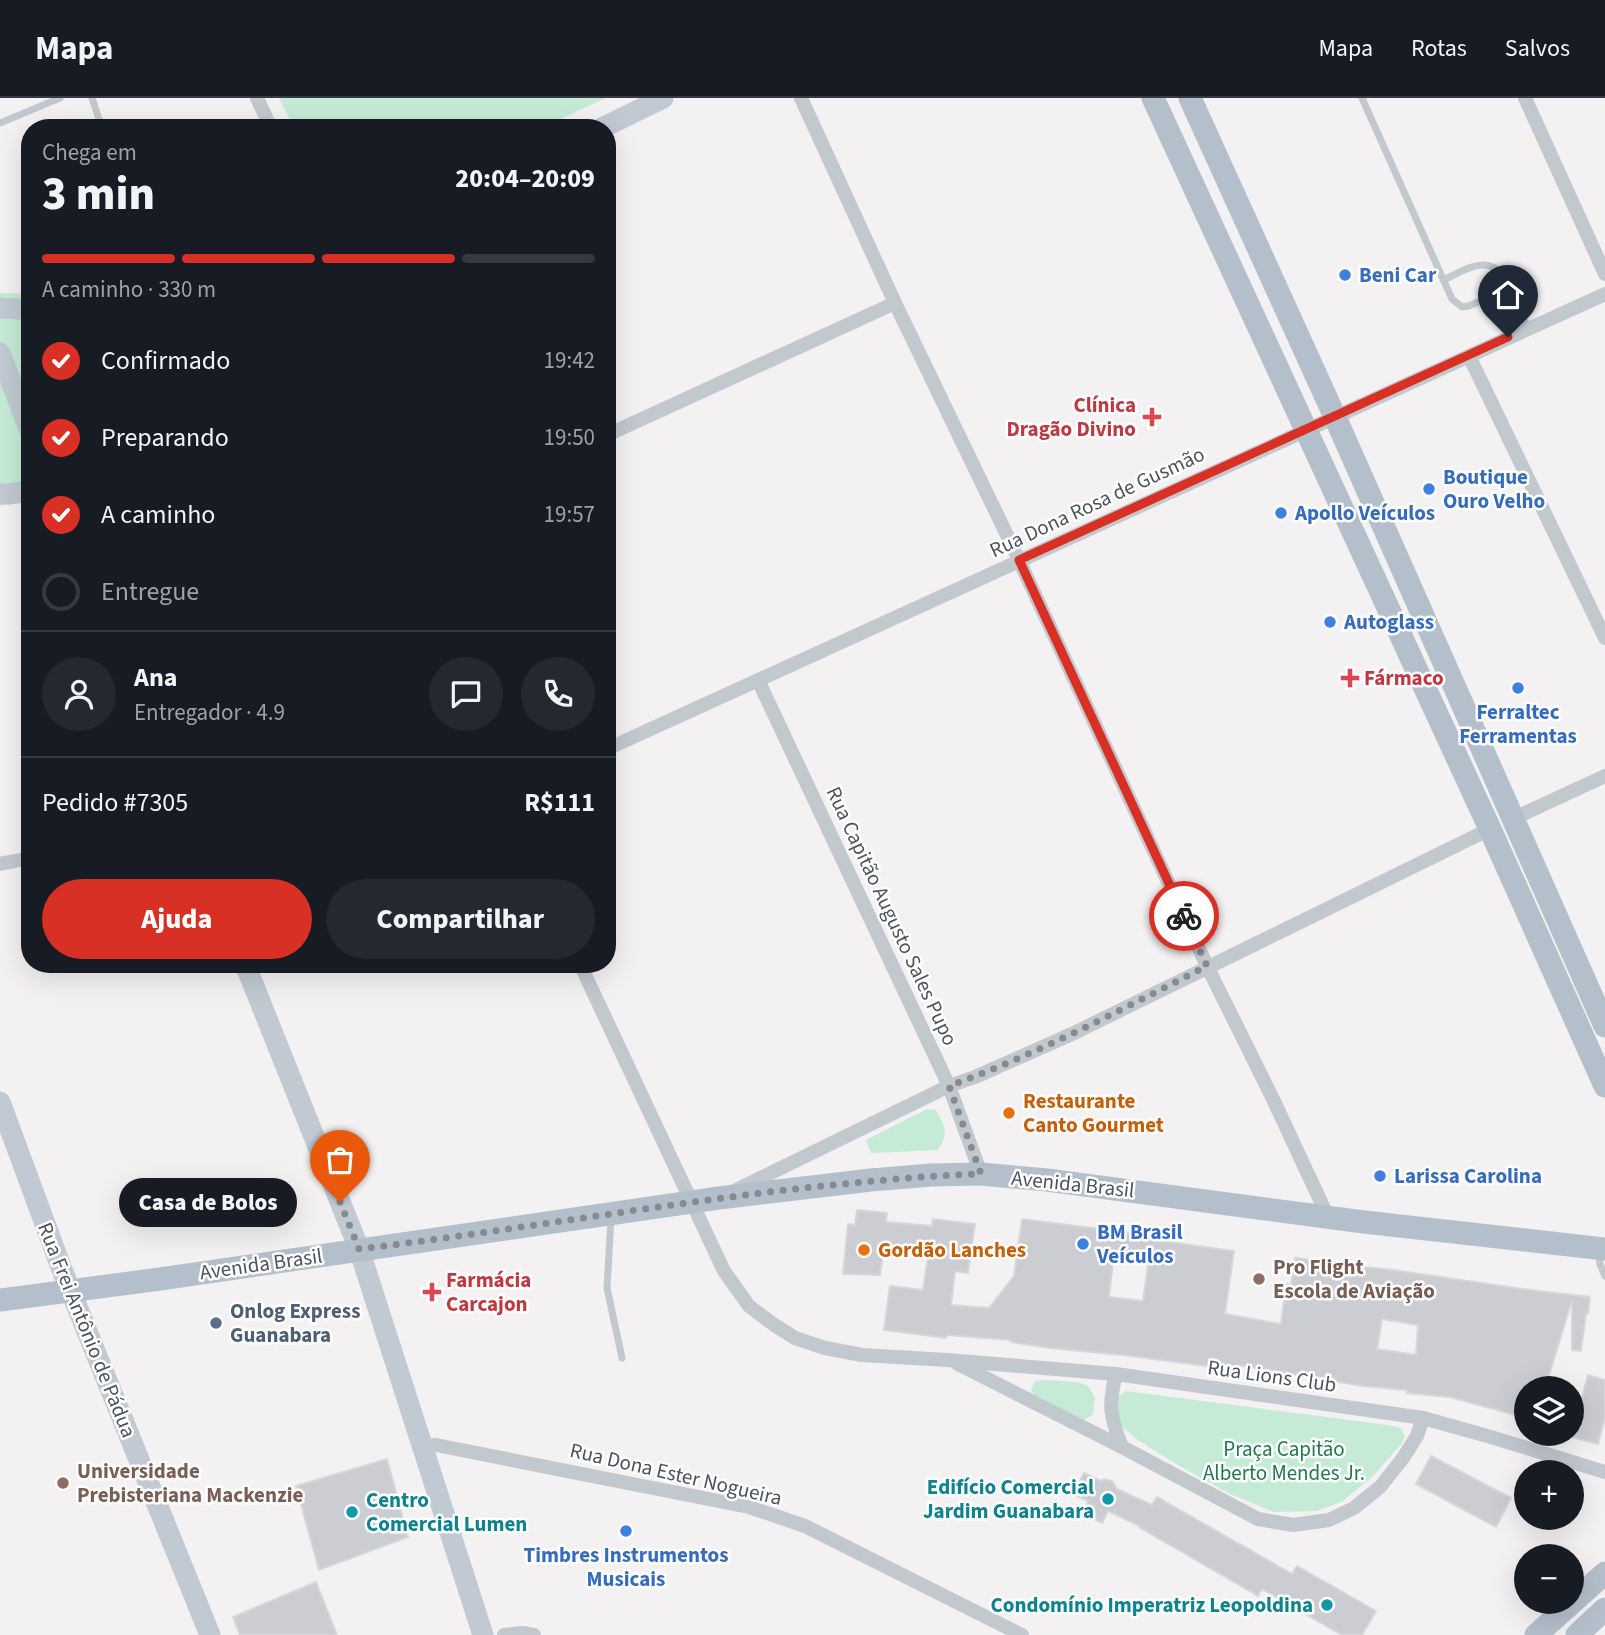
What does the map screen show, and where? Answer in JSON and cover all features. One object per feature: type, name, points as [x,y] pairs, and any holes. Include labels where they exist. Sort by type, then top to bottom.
[{"type":"main road","points":[[616,121],[663,98]]},
{"type":"main road","points":[[1153,98],[1490,829],[1605,1086]]},
{"type":"main road","points":[[1190,98],[1335,417],[1605,1026]]},
{"type":"main road","points":[[0,308],[21,309]]},
{"type":"main road","points":[[0,354],[16,398]]},
{"type":"main road","points":[[0,494],[21,493]]},
{"type":"main road","points":[[249,973],[359,1249],[483,1635]]},
{"type":"main road","name":"Rua Frei Antônio de Pádua","points":[[0,1102],[71,1291],[210,1635]]},
{"type":"main road","name":"Avenida Brasil","points":[[0,1300],[719,1198],[931,1175],[981,1174],[1048,1180],[1328,1217],[1567,1245],[1603,1246]]},
{"type":"main road","points":[[1536,1635],[1605,1573]]},
{"type":"main road","points":[[1577,1635],[1605,1609]]},
{"type":"street","points":[[257,98],[267,119]]},
{"type":"street","points":[[801,98],[1207,966],[1328,1217]]},
{"type":"street","points":[[1525,98],[1605,274]]},
{"type":"street","name":"Rua Dona Rosa de Gusmão","points":[[616,745],[1605,294]]},
{"type":"street","points":[[616,431],[895,303]]},
{"type":"street","points":[[1469,356],[1605,638]]},
{"type":"street","name":"Rua Capitão Augusto Sales Pupo","points":[[758,680],[949,1086],[981,1174]]},
{"type":"street","points":[[1513,818],[1605,776]]},
{"type":"street","points":[[719,1198],[949,1086],[1072,1034],[1490,829]]},
{"type":"street","points":[[0,864],[21,860]]},
{"type":"street","name":"Rua Lions Club","points":[[584,973],[724,1271],[749,1306],[795,1338],[825,1348],[862,1355],[1116,1374],[1423,1418],[1605,1472]]},
{"type":"street","name":"Rua Lions Club","points":[[950,1360],[1258,1519],[1293,1525],[1329,1520],[1354,1508],[1380,1487],[1417,1436],[1423,1418]]},
{"type":"street","points":[[1116,1374],[1110,1395],[1112,1422],[1122,1447]]},
{"type":"street","name":"Rua Dona Ester Nogueira","points":[[422,1446],[436,1445],[750,1507],[805,1526],[1018,1634]]},
{"type":"street","points":[[504,1635],[534,1635]]},
{"type":"lane","points":[[0,123],[60,98]]},
{"type":"lane","points":[[92,98],[99,119]]},
{"type":"lane","points":[[1362,98],[1452,299],[1462,307],[1469,306],[1508,288]]},
{"type":"lane","points":[[1444,280],[1470,268],[1487,264],[1499,270],[1528,328]]},
{"type":"lane","points":[[611,1214],[607,1289],[622,1358]]},
{"type":"lane","points":[[1603,1246],[1600,1264],[1605,1276]]},
{"type":"green space","points":[[279,98],[606,98],[560,119],[290,119]]},
{"type":"green space","points":[[0,293],[21,294],[21,503],[0,505]]},
{"type":"green space","points":[[927,1109],[936,1110],[943,1126],[944,1139],[938,1150],[871,1153],[866,1140]]},
{"type":"green space","points":[[1035,1381],[1077,1382],[1088,1386],[1095,1397],[1093,1414],[1084,1420],[1037,1399],[1031,1390]]},
{"type":"green space","name":"Praça Capitão Alberto Mendes Jr.","points":[[1126,1391],[1388,1425],[1401,1428],[1405,1436],[1374,1475],[1343,1501],[1317,1511],[1274,1512],[1230,1494],[1176,1464],[1122,1427],[1116,1414],[1116,1398]]},
{"type":"building","points":[[857,1210],[887,1213],[886,1222],[932,1226],[933,1219],[975,1224],[968,1273],[955,1271],[951,1305],[989,1308],[1014,1276],[1022,1219],[1148,1235],[1148,1239],[1234,1251],[1225,1314],[1281,1324],[1286,1284],[1291,1285],[1295,1258],[1331,1263],[1331,1266],[1393,1270],[1590,1297],[1581,1351],[1572,1350],[1572,1300],[1549,1376],[1514,1376],[1514,1415],[1450,1397],[1407,1393],[1407,1390],[1363,1386],[1237,1365],[1237,1370],[1050,1348],[1011,1340],[947,1335],[946,1338],[884,1330],[890,1286],[923,1290],[928,1257],[883,1252],[880,1275],[843,1274],[848,1224],[855,1225]],"holes":[[[1114,1253],[1149,1258],[1143,1301],[1109,1297]],[[1382,1319],[1418,1325],[1416,1355],[1377,1349]]]},
{"type":"building","points":[[1588,1375],[1605,1380],[1605,1418],[1598,1444],[1584,1440],[1584,1390]]},
{"type":"building","points":[[1431,1456],[1511,1498],[1496,1527],[1416,1484]]},
{"type":"building","name":"Centro Comercial Lumen","points":[[387,1459],[408,1537],[319,1570],[296,1486]]},
{"type":"building","points":[[1084,1473],[1101,1481],[1112,1481],[1117,1489],[1152,1505],[1157,1497],[1292,1574],[1297,1566],[1376,1611],[1362,1635],[1342,1635],[1262,1589],[1258,1596],[1140,1526],[1108,1511],[1102,1523],[1082,1513],[1088,1501],[1073,1494]]},
{"type":"building","points":[[316,1582],[337,1635],[240,1635],[233,1617]]},
{"type":"way so far","points":[[340,1202],[359,1249],[719,1198],[870,1180],[981,1174],[949,1086],[1072,1034],[1207,966],[1184,916]]},
{"type":"place","name":"Beni Car","points":[[1345,275]]},
{"type":"place","name":"Clínica Dragão Divino","points":[[1152,417]]},
{"type":"place","name":"Boutique Ouro Velho","points":[[1429,489]]},
{"type":"place","name":"Apollo Veículos","points":[[1281,513]]},
{"type":"place","name":"Autoglass","points":[[1330,622]]},
{"type":"place","name":"Fármaco","points":[[1350,678]]},
{"type":"place","name":"Ferraltec Ferramentas","points":[[1518,688]]},
{"type":"place","name":"Restaurante Canto Gourmet","points":[[1009,1113]]},
{"type":"place","name":"Larissa Carolina","points":[[1380,1176]]},
{"type":"place","name":"Casa de Bolos","points":[[340,1202]]},
{"type":"place","name":"BM Brasil Veículos","points":[[1083,1244]]},
{"type":"place","name":"Gordão Lanches","points":[[864,1250]]},
{"type":"place","name":"Pro Flight Escola de Aviação","points":[[1259,1279]]},
{"type":"place","name":"Farmácia Carcajon","points":[[432,1292]]},
{"type":"place","name":"Onlog Express Guanabara","points":[[216,1323]]},
{"type":"place","name":"Universidade Prebisteriana Mackenzie","points":[[63,1483]]},
{"type":"place","name":"Edifício Comercial Jardim Guanabara","points":[[1108,1499]]},
{"type":"place","name":"Centro Comercial Lumen","points":[[352,1512]]},
{"type":"place","name":"Timbres Instrumentos Musicais","points":[[626,1531]]},
{"type":"place","name":"Condomínio Imperatriz Leopoldina","points":[[1327,1605]]},
{"type":"route","points":[[1184,916],[1019,560],[1508,337]]}]
